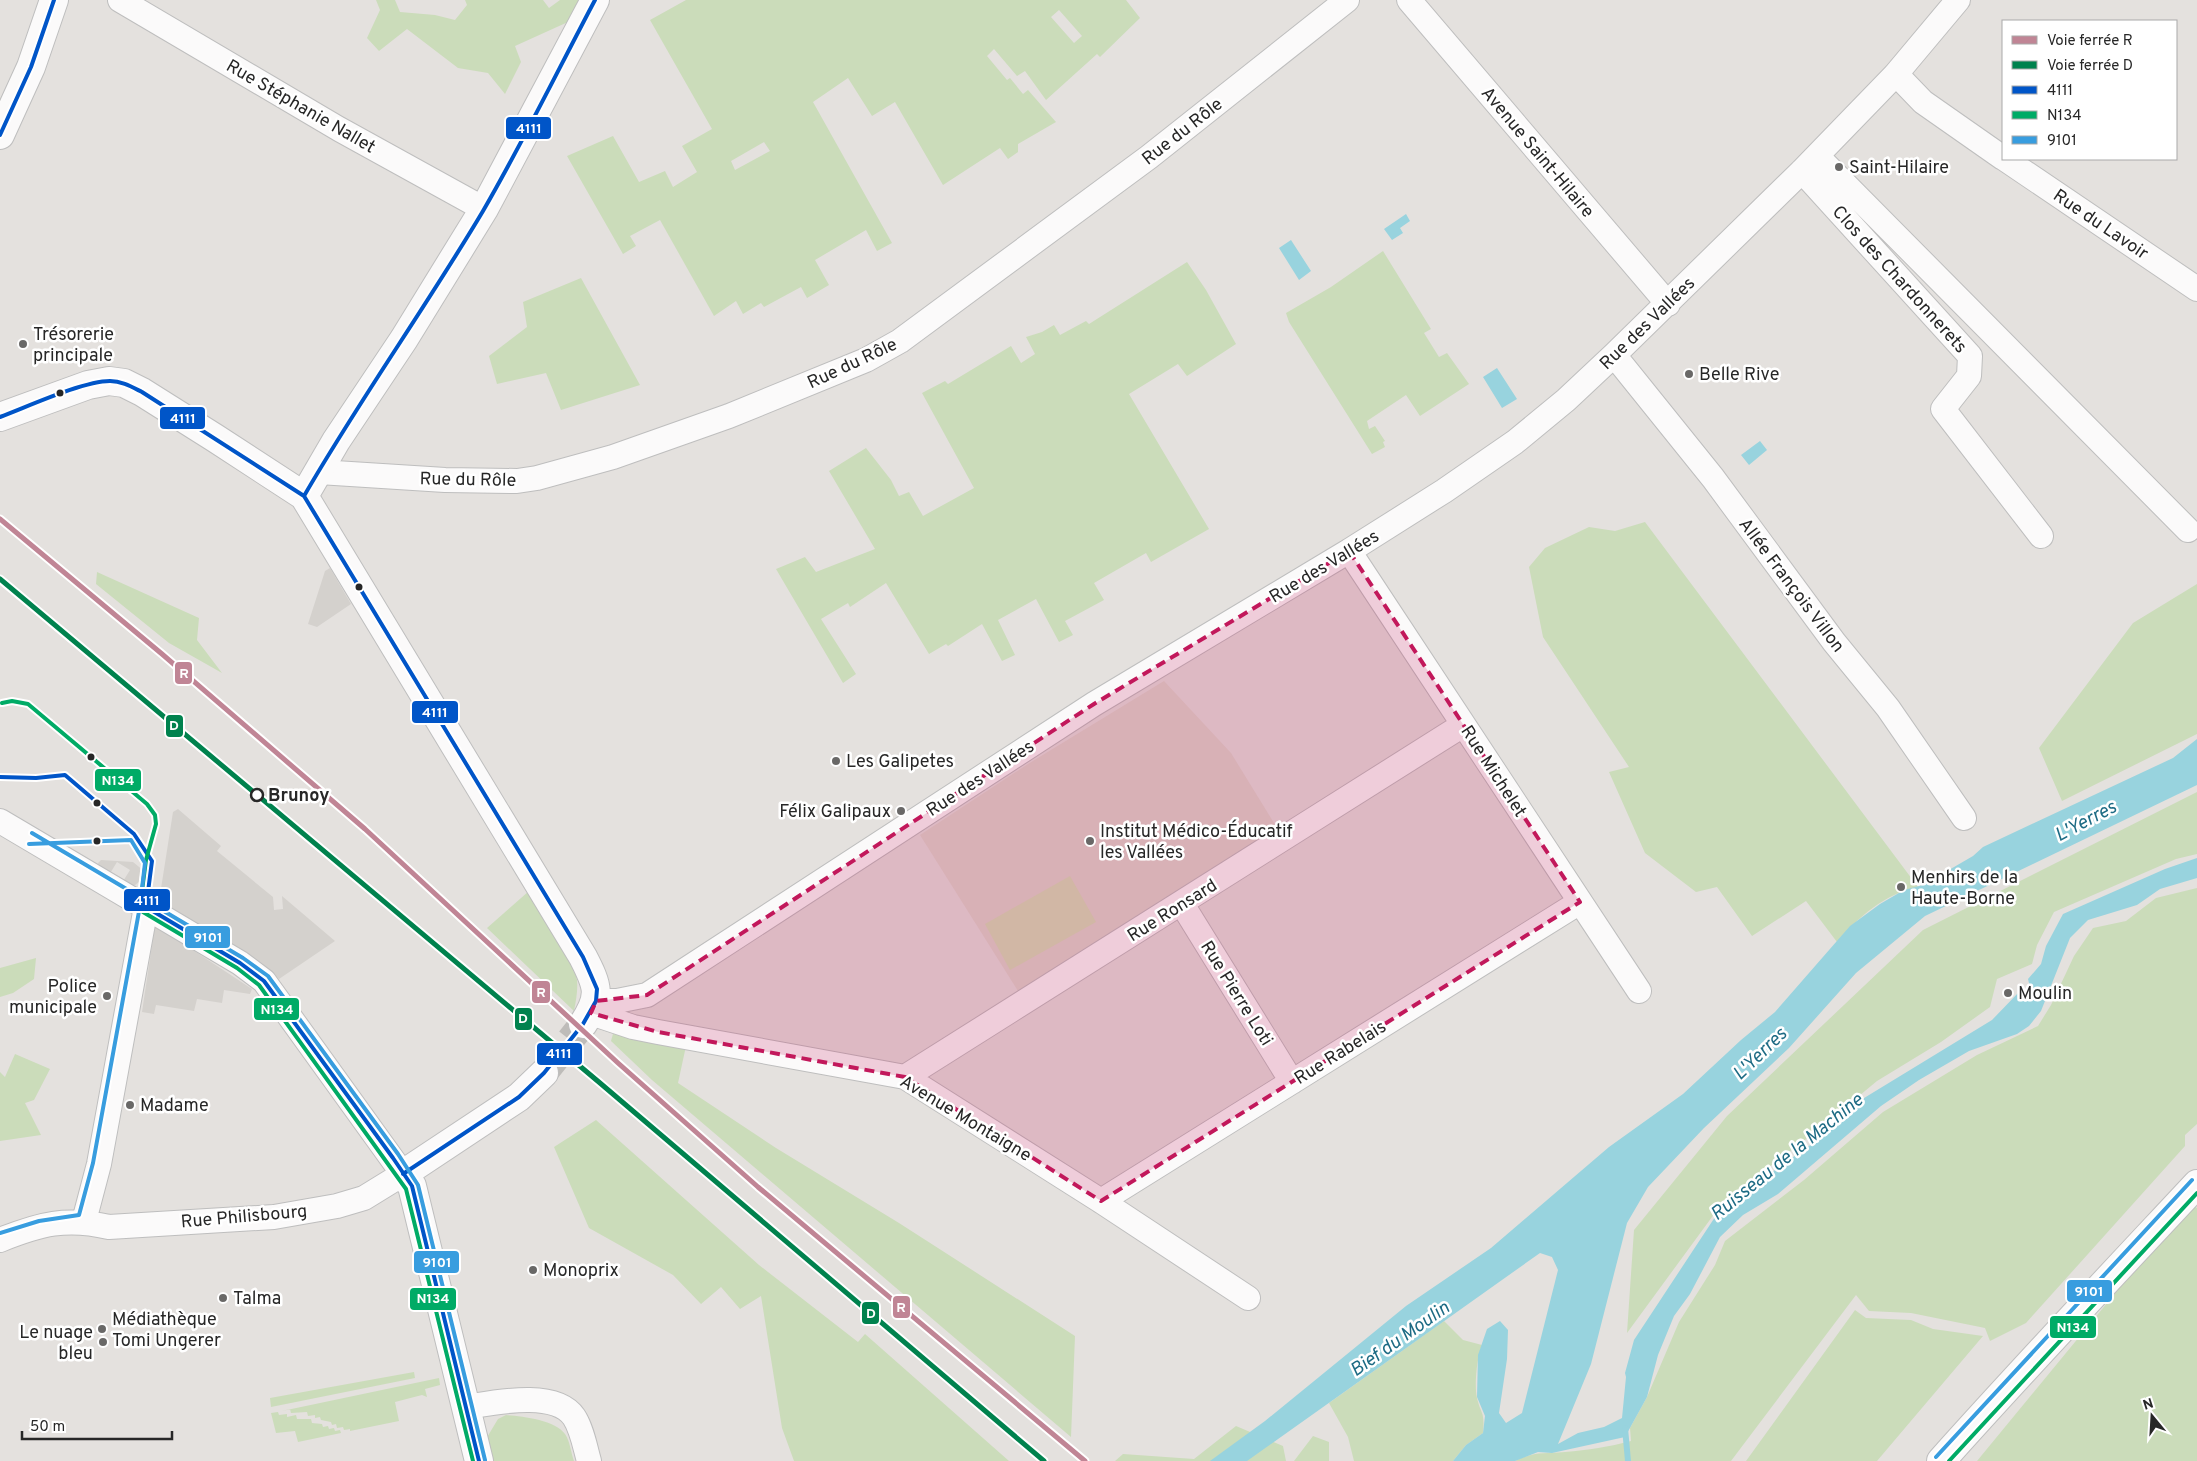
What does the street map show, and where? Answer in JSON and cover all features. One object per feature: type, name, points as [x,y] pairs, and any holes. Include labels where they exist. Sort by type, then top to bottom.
[{"type":"street","points":[[0,135],[31,67],[54,0]]},
{"type":"street","name":"Rue Stéphanie Nallet","points":[[120,0],[339,129],[484,209]]},
{"type":"street","points":[[304,496],[336,441],[404,339],[484,209],[595,0]]},
{"type":"street","name":"Rue du Rôle","points":[[319,472],[445,480],[517,481],[537,478],[613,457],[729,416],[866,360],[900,341],[1149,157],[1347,0]]},
{"type":"street","name":"Avenue Saint-Hilaire","points":[[1409,0],[1668,304]]},
{"type":"street","name":"Rue des Vallées","points":[[590,1013],[647,995],[1094,704],[1349,551],[1444,491],[1515,442],[1566,400],[1668,304],[1896,74],[1958,0]]},
{"type":"street","name":"Rue du Lavoir","points":[[1896,74],[1923,102],[2002,157]]},
{"type":"street","name":"Rue du Lavoir","points":[[2007,160],[2197,289]]},
{"type":"street","points":[[1809,163],[2188,530]]},
{"type":"street","name":"Clos des Chardonnerets","points":[[1809,163],[1970,356],[1969,376],[1943,409],[2041,536]]},
{"type":"street","name":"Allée François Villon","points":[[1614,355],[1712,478],[1834,642],[1888,708],[1964,818]]},
{"type":"street","points":[[0,417],[88,385],[109,381],[124,383],[142,392],[304,496],[584,957],[597,989],[590,1013]]},
{"type":"street","name":"Rue Michelet","points":[[1349,551],[1639,991]]},
{"type":"street","name":"Rue Ronsard","points":[[905,1077],[1464,725]]},
{"type":"street","points":[[0,821],[240,963],[264,981],[412,1186],[479,1461]]},
{"type":"street","name":"Rue Rabelais","points":[[1101,1201],[1580,902]]},
{"type":"street","name":"Rue Pierre Loti","points":[[1182,904],[1292,1082]]},
{"type":"street","points":[[84,1221],[99,1164],[146,907]]},
{"type":"street","points":[[633,998],[658,1032]]},
{"type":"street","name":"Avenue Montaigne","points":[[590,1013],[633,1027],[905,1077],[1101,1201],[1248,1298]]},
{"type":"street","name":"Rue Philisbourg","points":[[0,1240],[30,1228],[57,1223],[84,1221],[109,1227],[274,1217],[337,1206],[364,1198],[519,1097],[544,1073]]},
{"type":"street","points":[[1941,1461],[2026,1366],[2071,1321],[2197,1184]]},
{"type":"street","points":[[1963,1461],[2030,1380],[2071,1321]]},
{"type":"street","points":[[466,1407],[499,1401],[536,1400],[550,1402],[563,1407],[574,1416],[589,1461]]},
{"type":"highlighted area","points":[[1349,551],[1580,902],[1101,1201],[905,1077],[658,1032],[591,1013],[596,1001],[647,995],[1094,704]]},
{"type":"shaded area","points":[[330,568],[351,604],[317,627],[308,624],[325,571]]},
{"type":"shaded area","name":"Institut Médico-Éducatif les Vallées","points":[[1164,681],[1231,753],[1277,828],[1018,991],[920,835],[1028,764]]},
{"type":"shaded area","points":[[178,809],[221,846],[217,851],[273,897],[274,910],[283,909],[282,896],[335,941],[279,979],[269,970],[161,903],[160,895],[173,812]]},
{"type":"shaded area","points":[[101,860],[133,862],[144,871],[144,878],[135,885],[122,883],[130,870],[117,862],[109,875],[100,869],[98,863]]},
{"type":"shaded area","points":[[155,925],[252,989],[250,994],[224,990],[222,1003],[197,999],[194,1011],[156,1005],[154,1014],[142,1012]]},
{"type":"green space","points":[[376,0],[395,0],[400,12],[435,15],[455,20],[467,5],[465,0],[543,0],[549,8],[560,0],[584,0],[579,17],[515,46],[521,62],[505,94],[488,73],[458,68],[407,29],[379,51],[367,38],[380,10]]},
{"type":"green space","points":[[686,0],[1126,0],[1140,18],[1100,57],[1097,54],[1046,100],[1025,71],[1017,76],[994,49],[987,56],[1007,80],[1010,78],[1023,94],[1028,90],[1056,122],[1018,144],[1018,152],[1008,159],[1000,148],[943,185],[895,102],[872,116],[848,78],[813,102],[892,243],[877,251],[866,230],[815,260],[829,285],[807,298],[801,287],[764,307],[761,303],[743,314],[736,301],[714,316],[660,220],[630,236],[636,246],[623,254],[567,156],[613,136],[639,182],[665,171],[673,187],[697,172],[682,146],[712,129],[650,20]],"holes":[[[1059,10],[1082,36],[1074,43],[1051,17]],[[764,142],[770,151],[735,170],[731,161]]]},
{"type":"green space","points":[[1383,251],[1431,329],[1424,333],[1439,357],[1447,353],[1469,384],[1420,416],[1406,395],[1367,421],[1369,429],[1375,426],[1385,441],[1383,442],[1385,447],[1372,454],[1289,322],[1286,313],[1331,287]]},
{"type":"green space","points":[[1187,262],[1206,290],[1236,344],[1187,376],[1178,364],[1129,394],[1209,529],[1151,562],[1146,553],[1094,583],[1104,600],[1065,621],[1073,635],[1059,642],[1036,599],[998,620],[1015,655],[1002,661],[982,624],[948,646],[946,644],[929,654],[886,583],[850,607],[848,603],[821,619],[856,674],[843,683],[776,569],[805,557],[816,572],[875,549],[829,471],[866,448],[891,480],[899,496],[909,492],[923,516],[974,488],[922,393],[945,381],[948,384],[1011,346],[1021,363],[1035,354],[1026,337],[1042,332],[1054,325],[1060,335],[1086,321],[1089,324]]},
{"type":"green space","points":[[581,278],[640,385],[561,410],[546,373],[497,384],[489,356],[527,327],[523,302]]},
{"type":"green space","points":[[1645,522],[1918,887],[1895,895],[1873,908],[1837,942],[1806,901],[1752,936],[1717,887],[1696,892],[1645,853],[1609,772],[1629,767],[1543,637],[1529,567],[1545,548],[1589,527],[1615,531]]},
{"type":"green space","points":[[97,572],[199,618],[197,640],[222,673],[169,643],[96,584]]},
{"type":"green space","points":[[2197,584],[2197,734],[2062,801],[2039,748],[2133,623]]},
{"type":"green space","points":[[2197,792],[2197,854],[2176,859],[2054,912],[2037,945],[2032,964],[1997,979],[1990,1007],[1941,1042],[1877,1081],[1818,1130],[1723,1202],[1627,1333],[1634,1230],[1727,1116],[1923,930]]},
{"type":"green space","points":[[1070,876],[1096,922],[1010,970],[985,924]]},
{"type":"green space","points":[[2197,888],[2197,1124],[2185,1135],[2185,1146],[2026,1323],[1990,1341],[1985,1328],[1911,1313],[1869,1311],[1856,1295],[1731,1461],[1515,1461],[1534,1454],[1590,1449],[1631,1441],[1630,1428],[1647,1397],[1679,1322],[1715,1265],[1725,1241],[1804,1180],[1883,1112],[1977,1055],[2038,1026],[2051,1005],[2074,956],[2093,928],[2126,921],[2156,898]]},
{"type":"green space","points":[[529,891],[570,958],[577,980],[574,1011],[487,928]]},
{"type":"green space","points":[[36,958],[34,979],[13,993],[0,997],[0,968]]},
{"type":"green space","points":[[613,1034],[686,1046],[678,1083],[776,1148],[899,1223],[1075,1336],[1071,1437],[652,1080],[611,1041]]},
{"type":"green space","points":[[15,1054],[50,1069],[34,1100],[25,1103],[41,1135],[0,1141],[0,1072],[5,1077]]},
{"type":"green space","points":[[596,1120],[759,1265],[858,1342],[865,1334],[1009,1461],[794,1461],[782,1428],[761,1296],[740,1309],[721,1287],[701,1304],[673,1275],[589,1228],[554,1147]]},
{"type":"green space","points":[[2194,1206],[2197,1208],[2197,1461],[1977,1461],[2140,1263]]},
{"type":"green space","points":[[1855,1310],[1866,1318],[1911,1320],[1933,1329],[1983,1336],[1877,1461],[1746,1461]]},
{"type":"green space","points":[[1444,1321],[1463,1340],[1482,1345],[1477,1364],[1476,1386],[1477,1398],[1483,1417],[1483,1433],[1466,1445],[1453,1461],[1354,1461],[1348,1437],[1329,1403]]},
{"type":"green space","points":[[414,1372],[415,1378],[271,1407],[270,1398]]},
{"type":"green space","points":[[439,1378],[440,1385],[425,1389],[427,1397],[422,1395],[395,1402],[399,1421],[350,1431],[350,1429],[344,1430],[343,1427],[337,1428],[336,1424],[332,1425],[331,1422],[321,1420],[320,1417],[315,1418],[315,1415],[308,1416],[307,1412],[291,1413],[290,1409]]},
{"type":"green space","points":[[278,1412],[279,1415],[287,1414],[287,1417],[296,1415],[297,1419],[311,1419],[312,1423],[322,1424],[323,1427],[328,1426],[329,1429],[334,1428],[335,1431],[340,1430],[341,1433],[298,1442],[295,1431],[276,1433],[271,1413]]},
{"type":"green space","points":[[506,1415],[546,1422],[560,1429],[568,1440],[574,1461],[492,1461],[486,1439],[498,1419]]},
{"type":"green space","points":[[1236,1426],[1283,1446],[1286,1461],[1115,1461],[1123,1454],[1194,1459]]},
{"type":"green space","points":[[1313,1436],[1329,1442],[1329,1461],[1294,1461]]},
{"type":"water","points":[[1406,214],[1410,221],[1400,228],[1403,233],[1392,240],[1384,229]]},
{"type":"water","points":[[1291,240],[1311,271],[1299,280],[1279,248]]},
{"type":"water","points":[[1497,368],[1517,399],[1502,408],[1483,377]]},
{"type":"water","points":[[1760,441],[1767,450],[1749,465],[1741,455]]},
{"type":"water","points":[[2197,739],[2197,785],[1925,916],[1856,973],[1789,1048],[1704,1128],[1648,1187],[1627,1223],[1591,1364],[1558,1444],[1578,1433],[1604,1427],[1622,1418],[1625,1373],[1634,1340],[1721,1208],[1816,1141],[1851,1106],[1992,1020],[2019,992],[2024,995],[2030,987],[2028,979],[2041,964],[2046,946],[2063,914],[2165,869],[2197,858],[2197,878],[2160,889],[2137,905],[2088,920],[2070,938],[2041,1011],[2029,1026],[2017,1034],[1969,1051],[1919,1080],[1881,1106],[1778,1194],[1743,1215],[1720,1237],[1690,1294],[1674,1316],[1658,1355],[1647,1397],[1625,1437],[1552,1453],[1538,1452],[1515,1461],[1453,1461],[1466,1445],[1483,1433],[1485,1416],[1477,1397],[1478,1355],[1487,1329],[1500,1321],[1508,1330],[1507,1359],[1499,1413],[1506,1423],[1522,1413],[1558,1270],[1552,1257],[1540,1253],[1247,1461],[1210,1461],[1265,1421],[1406,1306],[1491,1248],[1609,1147],[1683,1094],[1741,1040],[1775,1012],[1850,926],[1880,904],[1904,890],[1923,885],[1973,856],[1983,847],[2173,758]]},
{"type":"waterway","name":"Ruisseau de la Machine","points":[[1625,1428],[1628,1461]]},
{"type":"tunnel","points":[[544,1073],[583,1024]]},
{"type":"rail line","name":"R","points":[[0,519],[162,654],[365,829],[618,1063],[758,1187],[1085,1461]]},
{"type":"rail line","name":"D","points":[[0,579],[600,1083],[1044,1461]]},
{"type":"transit line","name":"4111","points":[[0,135],[31,67],[54,0]]},
{"type":"transit line","name":"4111","points":[[304,496],[483,211],[595,0]]},
{"type":"transit line","name":"4111","points":[[0,417],[85,385],[110,381],[119,382],[142,392],[304,496],[583,957],[597,989],[596,1001],[583,1024],[544,1073],[519,1097],[403,1174]]},
{"type":"transit line","name":"N134","points":[[2,703],[12,701],[28,704],[147,804],[155,815],[156,824],[146,860],[140,906]]},
{"type":"transit line","name":"4111","points":[[0,777],[36,778],[65,775],[134,834],[152,861],[146,907],[240,963],[264,981],[393,1158],[412,1186],[479,1461]]},
{"type":"transit line","name":"9101","points":[[32,833],[243,958],[268,976],[398,1154],[418,1185],[485,1460]]},
{"type":"transit line","name":"9101","points":[[0,1233],[39,1221],[79,1215],[93,1163],[140,906],[145,863],[131,840],[29,844]]},
{"type":"transit line","name":"N134","points":[[143,912],[237,968],[259,985],[406,1189],[473,1461]]},
{"type":"transit line","name":"9101","points":[[1936,1457],[2192,1180]]},
{"type":"transit line","name":"N134","points":[[1949,1461],[2197,1193]]},
{"type":"place","name":"Saint-Hilaire","points":[[1839,167]]},
{"type":"place","name":"Trésorerie principale","points":[[23,344]]},
{"type":"place","name":"Belle Rive","points":[[1689,374]]},
{"type":"place","name":"Les Galipetes","points":[[836,761]]},
{"type":"place","name":"Brunoy","points":[[257,795]]},
{"type":"place","name":"Félix Galipaux","points":[[901,811]]},
{"type":"place","name":"Institut Médico-Éducatif les Vallées","points":[[1090,841]]},
{"type":"place","name":"Menhirs de la Haute-Borne","points":[[1901,887]]},
{"type":"place","name":"Moulin","points":[[2008,993]]},
{"type":"place","name":"Police municipale","points":[[107,996]]},
{"type":"place","name":"Madame","points":[[130,1105]]},
{"type":"place","name":"Monoprix","points":[[533,1270]]},
{"type":"place","name":"Talma","points":[[223,1298]]},
{"type":"place","name":"Médiathèque Tomi Ungerer","points":[[102,1329]]},
{"type":"place","name":"Le nuage bleu","points":[[103,1342]]},
{"type":"water label","name":"L'Yerres","points":[[2085,820]]},
{"type":"water label","name":"L'Yerres","points":[[1759,1053]]},
{"type":"water label","name":"Bief du Moulin","points":[[1399,1338]]}]
